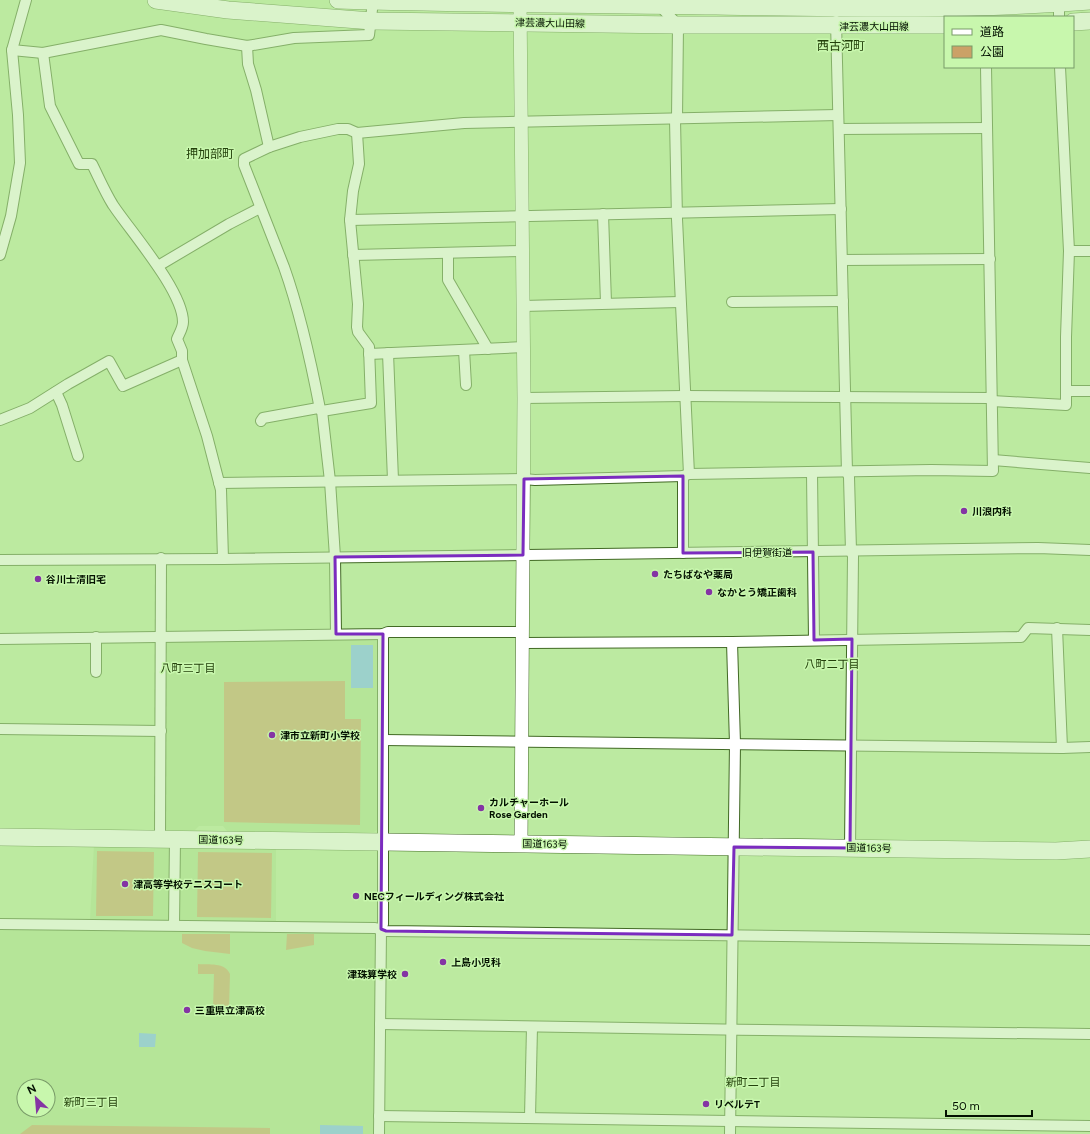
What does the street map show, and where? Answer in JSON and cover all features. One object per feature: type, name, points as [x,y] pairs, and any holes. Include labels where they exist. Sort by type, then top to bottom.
[{"type":"main road","name":"津芸濃大山田線","points":[[156,0],[228,10],[372,20],[678,25],[944,25]]},
{"type":"main road","name":"津芸濃大山田線","points":[[338,0],[770,4],[836,8],[1059,7],[1090,2]]},
{"type":"main road","points":[[1074,22],[1090,21]]},
{"type":"main road","name":"国道163号","points":[[0,837],[1056,851],[1090,849]]},
{"type":"street","points":[[0,255],[11,216],[20,163],[18,115],[12,50],[26,0]]},
{"type":"street","points":[[12,50],[43,53],[161,30],[247,46],[294,38],[369,35],[372,20],[373,1]]},
{"type":"street","points":[[520,2],[524,347],[521,843]]},
{"type":"street","points":[[658,3],[678,25],[676,119],[677,213],[685,396],[686,475],[684,553]]},
{"type":"street","points":[[836,8],[847,472],[849,477],[851,551],[853,556],[850,848]]},
{"type":"street","points":[[247,46],[248,64],[256,90],[269,147]]},
{"type":"street","points":[[43,53],[50,106],[79,164],[92,164],[112,203],[158,266],[175,295],[180,307],[183,321],[177,339],[182,351],[182,360],[207,436],[221,490],[224,559]]},
{"type":"street","points":[[219,483],[393,480],[535,480],[931,470],[993,471],[986,68]]},
{"type":"street","points":[[524,398],[685,396],[989,398],[992,401],[1066,405],[1066,336],[1069,251],[1060,68]]},
{"type":"street","points":[[336,634],[335,557],[330,481],[321,410],[312,367],[284,267],[244,165],[244,159],[269,147],[300,137],[338,129],[348,129],[357,133],[464,122],[838,115]]},
{"type":"street","points":[[839,130],[987,128]]},
{"type":"street","points":[[261,421],[263,418],[371,403],[369,347],[358,332],[357,327],[358,304],[350,220],[358,164],[357,133]]},
{"type":"street","points":[[158,266],[229,224],[260,208]]},
{"type":"street","points":[[350,220],[841,209]]},
{"type":"street","points":[[603,214],[606,303]]},
{"type":"street","points":[[353,255],[523,251]]},
{"type":"street","points":[[1069,251],[1090,251]]},
{"type":"street","points":[[448,253],[448,280],[488,349]]},
{"type":"street","points":[[842,260],[990,259]]},
{"type":"street","points":[[523,306],[680,302]]},
{"type":"street","points":[[732,302],[843,302]]},
{"type":"street","points":[[369,354],[524,347]]},
{"type":"street","points":[[464,350],[466,386]]},
{"type":"street","points":[[388,353],[393,480]]},
{"type":"street","points":[[0,420],[30,408],[68,384],[110,361],[123,386],[182,360]]},
{"type":"street","points":[[1066,391],[1090,391]]},
{"type":"street","points":[[56,392],[62,405],[78,456]]},
{"type":"street","points":[[993,460],[1090,468]]},
{"type":"street","points":[[812,473],[814,640]]},
{"type":"street","name":"旧伊賀街道","points":[[0,560],[161,558],[224,559],[1038,548],[1090,550]]},
{"type":"street","points":[[161,558],[161,731],[174,925]]},
{"type":"street","points":[[0,639],[383,634],[388,632],[732,642],[1021,637],[1028,628],[1090,630]]},
{"type":"street","points":[[1057,628],[1062,748]]},
{"type":"street","points":[[379,1134],[381,929],[383,924],[384,843],[383,634]]},
{"type":"street","points":[[96,637],[96,672]]},
{"type":"street","points":[[730,1134],[730,1029],[733,931],[735,744],[732,642]]},
{"type":"street","points":[[0,729],[161,731]]},
{"type":"street","points":[[384,740],[852,746],[1090,747]]},
{"type":"street","points":[[0,924],[174,925],[375,928],[386,931],[1090,940]]},
{"type":"street","points":[[380,1024],[1090,1034]]},
{"type":"street","points":[[530,1117],[532,1027]]},
{"type":"street","points":[[379,1116],[1090,1126]]},
{"type":"highlighted area","points":[[683,476],[683,553],[813,552],[814,640],[852,639],[850,848],[734,847],[732,935],[386,931],[381,929],[383,634],[336,634],[335,557],[523,555],[524,479]]},
{"type":"shaded area","name":"津市立新町小学校","points":[[377,638],[378,829],[374,832],[227,831],[223,826],[199,826],[195,830],[165,830],[166,644],[170,641]]},
{"type":"shaded area","points":[[94,845],[276,846],[276,922],[90,920]]},
{"type":"shaded area","name":"三重県立津高校","points":[[0,929],[376,933],[373,1134],[0,1134]]},
{"type":"green space","points":[[345,681],[345,719],[361,719],[360,825],[224,822],[224,682]]},
{"type":"green space","name":"津高等学校テニスコート","points":[[97,851],[154,852],[153,916],[96,916]]},
{"type":"green space","name":"津高等学校テニスコート","points":[[198,852],[272,853],[271,918],[197,917]]},
{"type":"green space","points":[[182,934],[230,934],[230,954],[192,948],[182,943]]},
{"type":"green space","points":[[287,934],[314,934],[314,945],[286,950]]},
{"type":"green space","points":[[198,964],[221,966],[228,970],[230,974],[229,1008],[213,1008],[214,974],[198,974]]},
{"type":"green space","points":[[32,1125],[270,1128],[270,1134],[20,1134]]},
{"type":"water","points":[[351,645],[373,645],[373,688],[351,688]]},
{"type":"water","points":[[139,1033],[156,1034],[155,1047],[139,1047]]},
{"type":"water","points":[[320,1125],[363,1126],[363,1134],[320,1134]]},
{"type":"place","name":"川浪内科","points":[[964,511]]},
{"type":"place","name":"たちばなや薬局","points":[[655,574]]},
{"type":"place","name":"谷川士清旧宅","points":[[38,579]]},
{"type":"place","name":"なかとう矯正歯科","points":[[709,592]]},
{"type":"place","name":"津市立新町小学校","points":[[272,735]]},
{"type":"place","name":"カルチャーホール Rose Garden","points":[[481,808]]},
{"type":"place","name":"津高等学校テニスコート","points":[[125,884]]},
{"type":"place","name":"NECフィールディング株式会社","points":[[356,896]]},
{"type":"place","name":"上島小児科","points":[[443,962]]},
{"type":"place","name":"津珠算学校","points":[[405,974]]},
{"type":"place","name":"三重県立津高校","points":[[187,1010]]},
{"type":"place","name":"リベルテT","points":[[706,1104]]},
{"type":"district","name":"西古河町","points":[[841,46]]},
{"type":"district","name":"押加部町","points":[[210,154]]},
{"type":"district","name":"八町二丁目","points":[[832,664]]},
{"type":"district","name":"八町三丁目","points":[[188,668]]},
{"type":"district","name":"新町二丁目","points":[[753,1082]]},
{"type":"district","name":"新町三丁目","points":[[91,1102]]}]
